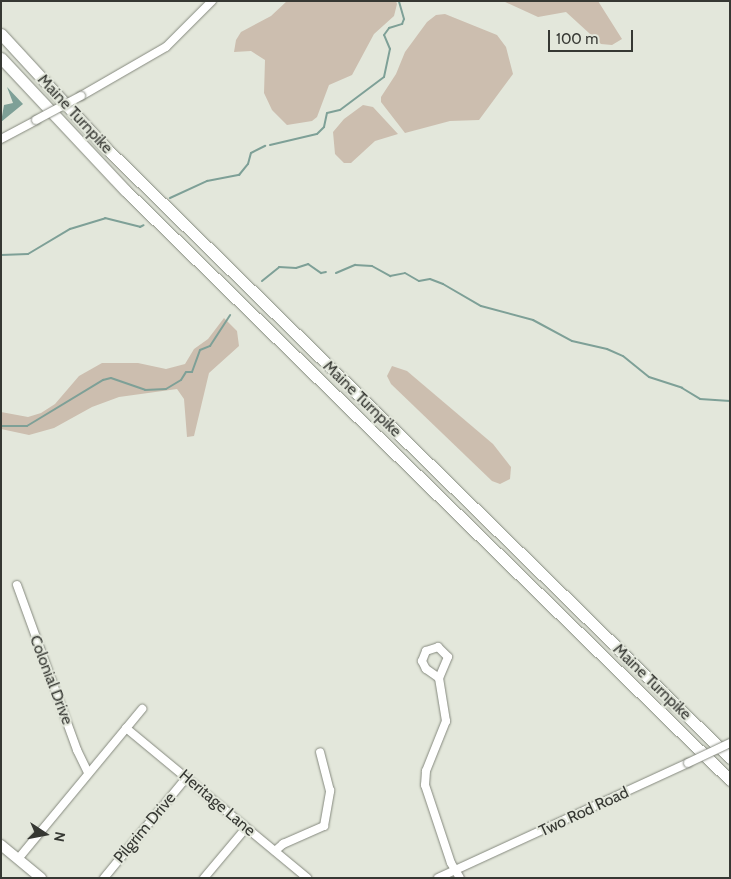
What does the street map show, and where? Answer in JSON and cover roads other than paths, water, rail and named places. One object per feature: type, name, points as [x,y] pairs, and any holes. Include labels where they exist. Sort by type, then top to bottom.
[{"type":"highway","name":"Maine Turnpike","points":[[1,34],[107,149],[730,758]]},
{"type":"highway","name":"Maine Turnpike","points":[[1,58],[125,190],[730,780]]},
{"type":"main road","points":[[1,846],[41,878]]},
{"type":"street","points":[[1,139],[166,47],[212,1]]},
{"type":"street","name":"Colonial Drive","points":[[17,585],[77,750],[88,773]]},
{"type":"street","points":[[439,678],[446,721],[426,771],[425,785],[455,870],[460,878]]},
{"type":"street","points":[[18,859],[142,708]]},
{"type":"street","name":"Heritage Lane","points":[[126,728],[307,878]]},
{"type":"street","name":"Two Rod Road","points":[[438,878],[730,743]]},
{"type":"street","points":[[275,851],[283,844],[324,826],[330,791],[320,752]]},
{"type":"street","name":"Pilgrim Drive","points":[[104,878],[186,778]]},
{"type":"street","points":[[204,878],[246,828]]},
{"type":"water","points":[[7,87],[23,104],[1,122],[4,105],[13,103]]},
{"type":"waterway","points":[[270,145],[317,134],[324,127],[327,113],[340,110],[384,77],[390,49],[384,35],[389,28],[402,24],[404,19],[399,1]]},
{"type":"waterway","points":[[170,198],[207,181],[239,175],[248,164],[251,153],[265,146]]},
{"type":"waterway","points":[[1,255],[28,254],[70,229],[105,218],[140,227],[144,225]]},
{"type":"waterway","points":[[262,281],[279,267],[296,268],[308,264],[321,273],[326,272]]},
{"type":"waterway","points":[[336,273],[355,265],[372,266],[390,276],[405,273],[419,281],[430,279],[443,284],[481,306],[533,320],[572,341],[607,349],[623,356],[649,377],[682,388],[700,399],[730,401]]},
{"type":"waterway","points":[[1,426],[27,426],[103,380],[111,378],[145,390],[166,389],[181,380],[186,372],[192,372],[200,350],[210,346],[230,315]]}]
